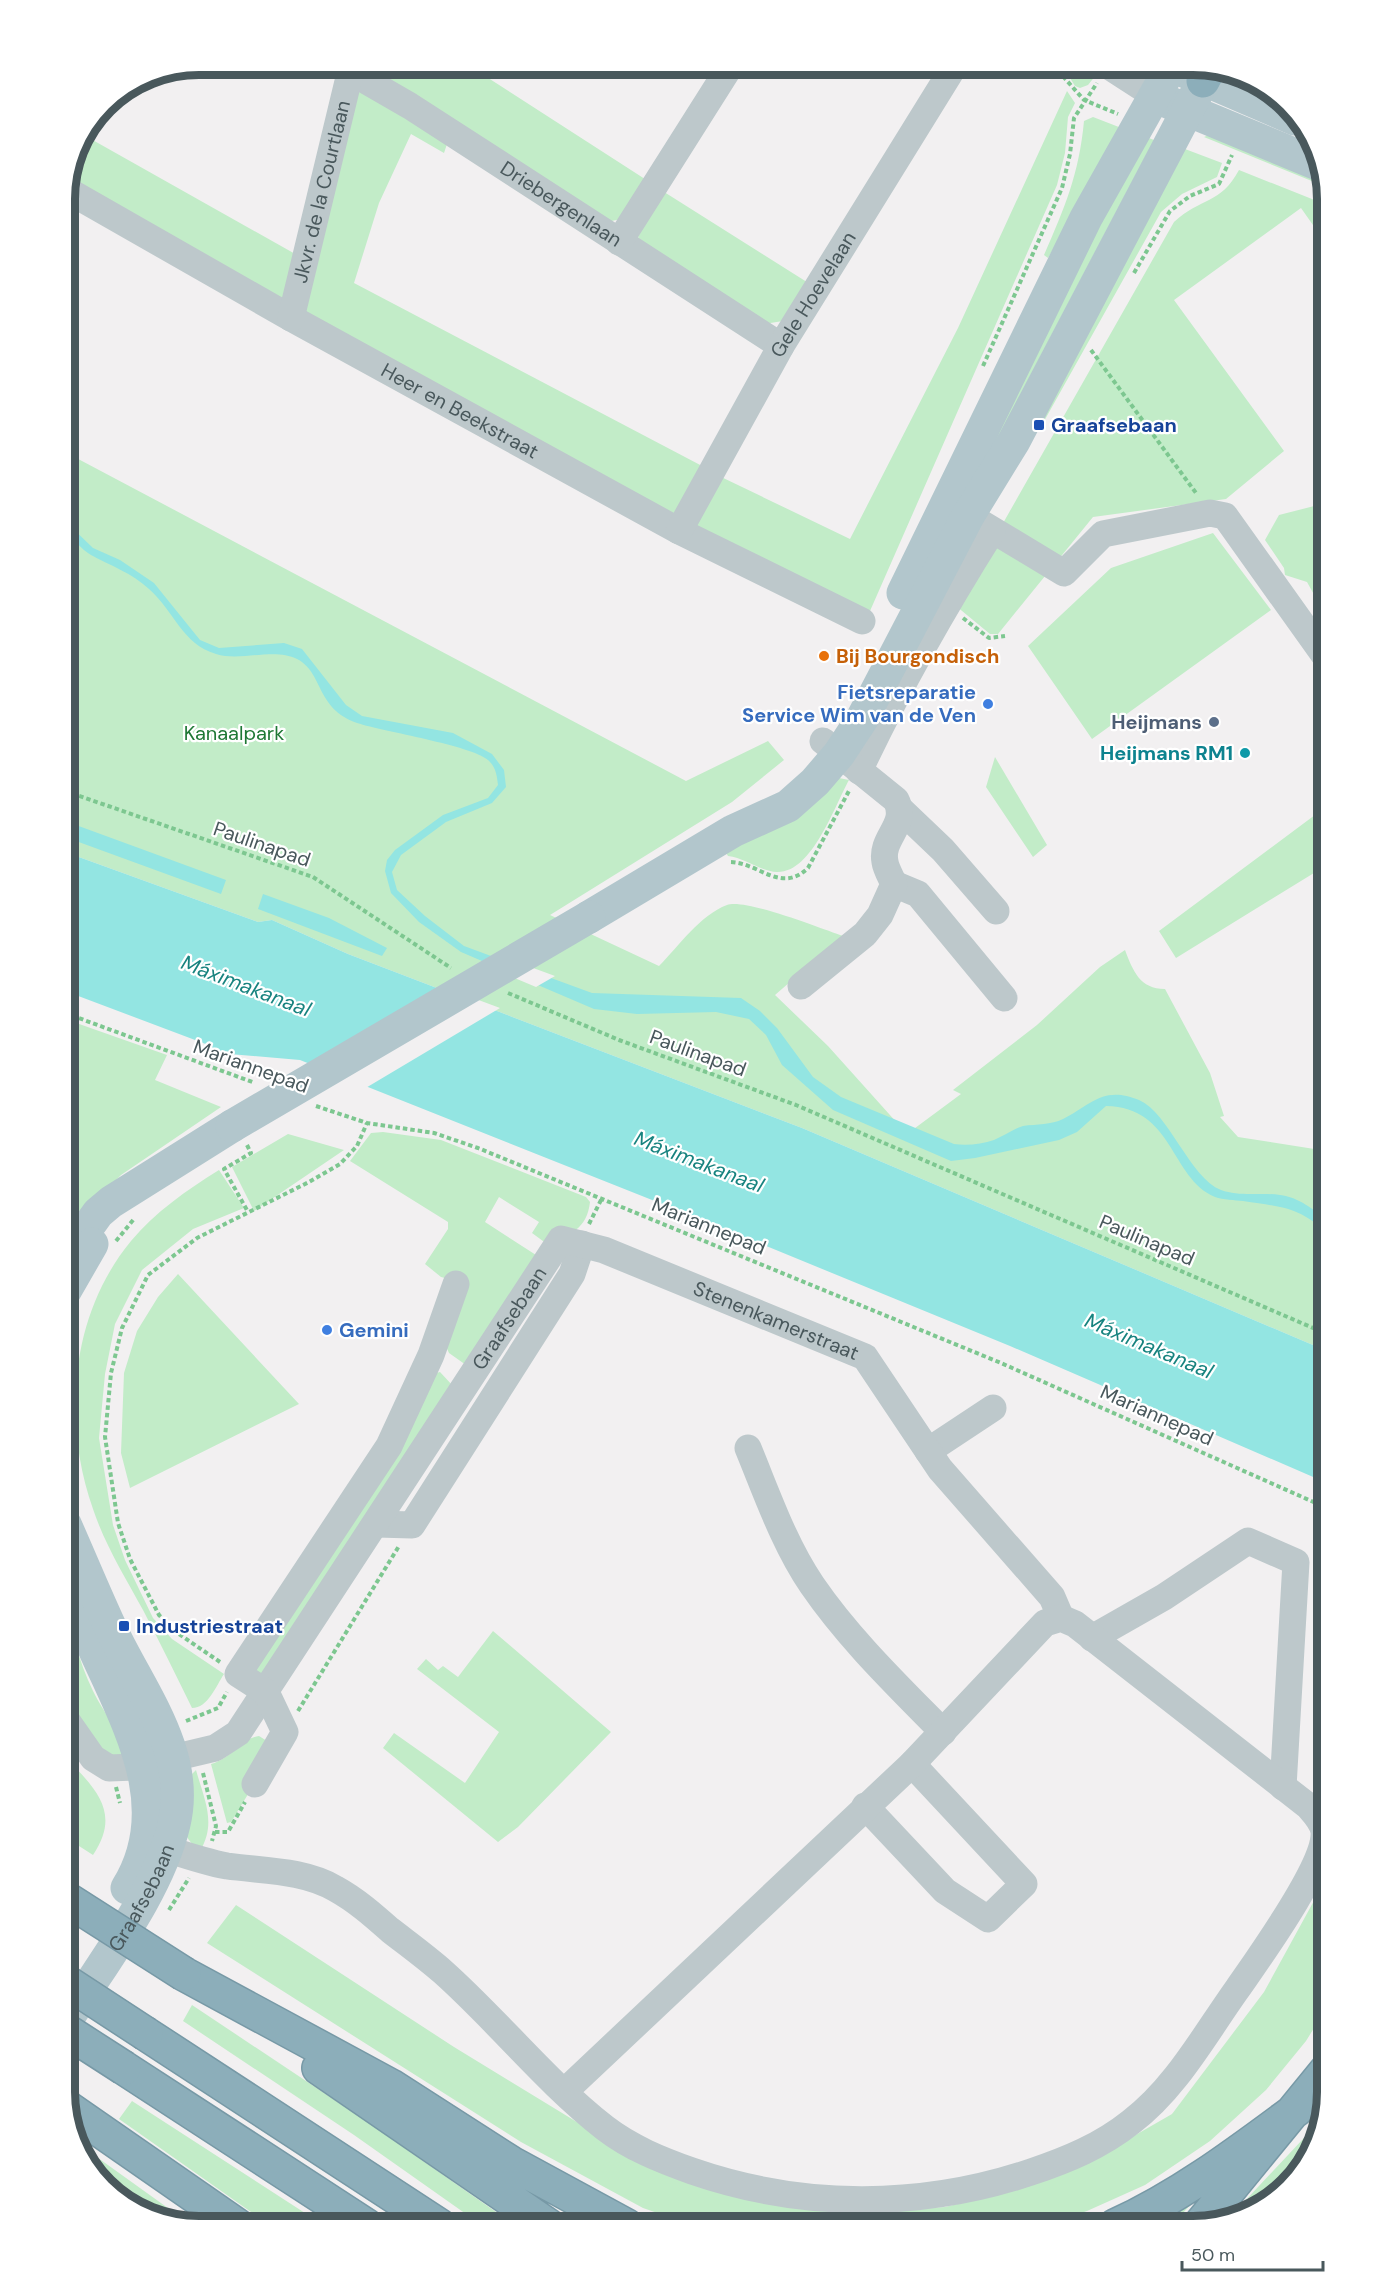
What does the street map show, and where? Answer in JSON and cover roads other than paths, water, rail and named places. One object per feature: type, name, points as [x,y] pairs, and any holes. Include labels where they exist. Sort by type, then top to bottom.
[{"type":"highway","points":[[75,1915],[391,2086],[511,2163],[607,2216]]},
{"type":"highway","points":[[184,1974],[535,2216]]},
{"type":"highway","points":[[75,1988],[425,2216]]},
{"type":"highway","points":[[75,2037],[351,2216]]},
{"type":"highway","points":[[1208,2215],[1317,2084]]},
{"type":"highway","points":[[1135,2216],[1157,2205],[1224,2163],[1297,2109]]},
{"type":"highway","points":[[79,2115],[224,2216]]},
{"type":"main road","points":[[969,517],[1086,218],[1167,75]]},
{"type":"main road","points":[[75,1290],[87,1252],[136,1203],[242,1139],[589,917],[733,831],[788,806],[841,756],[969,517],[1014,441],[1205,76]]},
{"type":"main road","points":[[1210,76],[1280,111]]},
{"type":"main road","points":[[1155,96],[1311,161]]},
{"type":"main road","points":[[75,1245],[98,1214],[136,1203]]},
{"type":"main road","name":"Graafsebaan","points":[[75,1547],[113,1633],[158,1719],[158,1761]]},
{"type":"main road","name":"Graafsebaan","points":[[75,1599],[92,1644],[132,1730],[158,1761],[176,1772],[177,1804],[175,1822],[141,1861],[75,1971]]},
{"type":"main road","name":"Graafsebaan","points":[[75,2006],[148,1890],[155,1845]]},
{"type":"street","name":"Jkvr. de la Courtlaan","points":[[291,318],[345,75]]},
{"type":"street","name":"Driebergenlaan","points":[[361,75],[781,346]]},
{"type":"street","points":[[619,242],[725,75]]},
{"type":"street","name":"Gele Hoevelaan","points":[[679,531],[781,346],[949,75]]},
{"type":"street","points":[[1123,75],[1155,96]]},
{"type":"street","name":"Heer en Beekstraat","points":[[75,195],[291,318],[679,531],[862,621]]},
{"type":"street","points":[[996,911],[943,850],[901,810],[896,800],[841,756],[880,724],[945,605],[969,517],[1064,573],[1104,534],[1210,513],[1225,516],[1317,644]]},
{"type":"street","points":[[901,810],[900,821],[886,846],[884,861],[894,884],[918,894],[1004,998]]},
{"type":"street","points":[[801,986],[865,934],[879,915],[894,884]]},
{"type":"street","name":"Graafsebaan","points":[[158,1761],[215,1748],[230,1740],[246,1724],[359,1545],[377,1524],[561,1239],[582,1244],[572,1274],[412,1525],[377,1524]]},
{"type":"street","name":"Stenenkamerstraat","points":[[582,1244],[604,1250],[865,1358],[934,1460],[1052,1597],[1061,1618]]},
{"type":"street","points":[[255,1784],[285,1732],[266,1692],[238,1674],[389,1446],[431,1355],[456,1284]]},
{"type":"street","points":[[431,1355],[469,1380]]},
{"type":"street","points":[[934,1460],[993,1408]]},
{"type":"street","points":[[748,1448],[777,1518],[811,1583],[853,1639],[943,1732]]},
{"type":"street","points":[[1092,1638],[1164,1598],[1248,1541],[1296,1562],[1283,1787]]},
{"type":"street","points":[[564,2092],[864,1806],[912,1764],[1045,1623],[1061,1618],[1092,1638],[1317,1815]]},
{"type":"street","points":[[75,1733],[93,1758],[109,1768],[158,1761]]},
{"type":"street","points":[[864,1806],[945,1891],[988,1919],[1024,1884],[912,1764]]},
{"type":"street","points":[[155,1845],[201,1860],[310,1877],[335,1888],[444,1973],[564,2092],[607,2130],[653,2158],[715,2179],[785,2195],[852,2200],[923,2198],[998,2183],[1059,2163],[1103,2142],[1133,2121],[1160,2097],[1272,1938],[1310,1873],[1317,1855]]},
{"type":"water","points":[[75,531],[93,548],[120,560],[154,583],[200,640],[219,648],[284,643],[302,649],[346,705],[362,716],[453,733],[492,754],[504,770],[506,787],[492,803],[446,822],[401,855],[392,872],[397,890],[425,916],[464,946],[592,993],[741,998],[760,1011],[777,1028],[813,1077],[841,1097],[954,1144],[985,1143],[1023,1126],[1058,1121],[1107,1096],[1127,1096],[1150,1107],[1199,1173],[1210,1183],[1228,1192],[1273,1194],[1293,1198],[1317,1212],[1317,1224],[1288,1209],[1215,1197],[1200,1188],[1159,1130],[1145,1118],[1128,1109],[1106,1106],[1077,1132],[1059,1140],[951,1161],[833,1110],[782,1065],[766,1035],[749,1019],[716,1012],[637,1014],[594,1009],[461,952],[419,922],[391,893],[385,871],[387,860],[395,850],[443,815],[488,798],[498,785],[496,772],[491,763],[478,754],[464,749],[370,727],[343,717],[327,700],[306,665],[297,659],[278,654],[226,656],[204,649],[186,635],[158,598],[142,583],[80,547],[75,541]]},
{"type":"water","points":[[75,825],[226,880],[221,894],[75,841]]},
{"type":"water","name":"Máximakanaal","points":[[75,856],[258,922],[272,920],[348,954],[802,1128],[1317,1347],[1317,1479],[1010,1346],[715,1225],[300,1060],[218,1053],[211,1046],[75,995]]},
{"type":"water","points":[[263,894],[329,918],[387,948],[382,956],[258,909]]},
{"type":"place","name":"Graafsebaan","points":[[1039,425]]},
{"type":"place","name":"Bij Bourgondisch","points":[[824,656]]},
{"type":"place","name":"Fietsreparatie Service Wim van de Ven","points":[[988,704]]},
{"type":"place","name":"Heijmans","points":[[1214,722]]},
{"type":"place","name":"Heijmans RM1","points":[[1245,753]]},
{"type":"place","name":"Gemini","points":[[327,1330]]},
{"type":"place","name":"Industriestraat","points":[[124,1626]]},
{"type":"park label","name":"Kanaalpark","points":[[234,733]]}]
